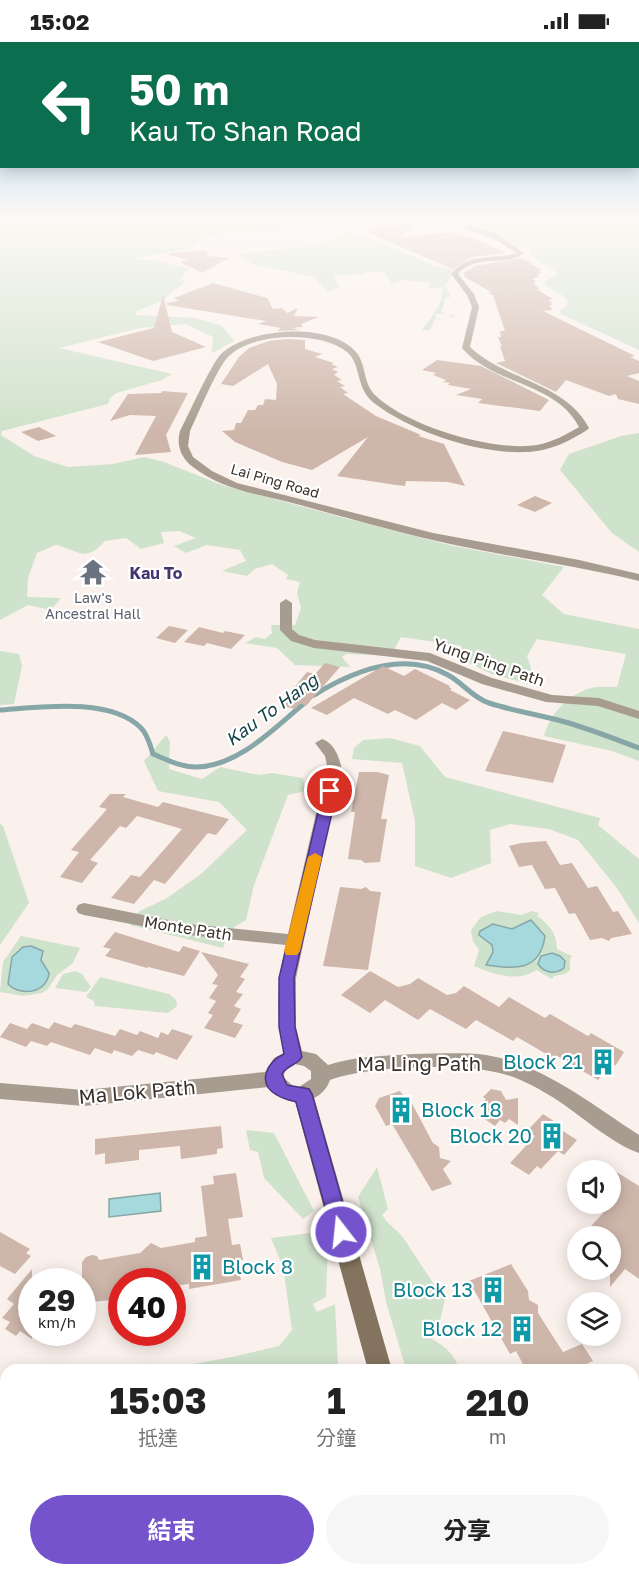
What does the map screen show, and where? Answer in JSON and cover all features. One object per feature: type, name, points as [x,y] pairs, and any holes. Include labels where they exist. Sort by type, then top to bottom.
[{"type":"street","name":"Lai Ping Road","points":[[465,289],[475,303],[476,310],[466,348],[490,368],[550,395],[574,410],[580,417],[584,428],[570,439],[548,447],[503,448],[481,445],[438,431],[397,412],[367,393],[362,384],[355,356],[342,345],[320,338],[290,335],[246,342],[231,349],[223,357],[187,425],[182,441],[184,451],[192,462],[210,475],[250,489],[423,535],[600,568],[639,578]]},
{"type":"street","name":"Yung Ping Path","points":[[286,603],[286,630],[295,638],[314,644],[430,657],[487,681],[551,699],[599,702],[639,715]]},
{"type":"street","points":[[294,1057],[287,1027],[286,978],[333,776],[332,756],[322,743]]},
{"type":"street","name":"Monte Path","points":[[84,909],[226,935],[294,940]]},
{"type":"street","points":[[294,1057],[309,1059],[320,1068],[322,1075],[317,1087],[303,1094],[295,1095],[281,1090],[274,1079],[273,1073],[280,1062],[294,1057]]},
{"type":"street","name":"Ma Ling Path","points":[[322,1075],[345,1065],[364,1063],[460,1061],[507,1067],[549,1088],[639,1145]]},
{"type":"street","name":"Ma Lok Path","points":[[0,1091],[84,1098],[274,1079]]},
{"type":"street","points":[[303,1094],[378,1364]]},
{"type":"green space","points":[[0,289],[176,289],[163,300],[135,312],[137,315],[196,318],[222,326],[234,341],[212,353],[213,337],[186,324],[140,328],[59,348],[172,374],[162,380],[116,393],[110,398],[108,404],[2,431],[1,435],[34,456],[68,467],[113,464],[144,457],[164,462],[222,485],[341,517],[449,545],[564,567],[542,595],[564,614],[639,629],[639,761],[612,751],[544,736],[550,721],[560,707],[573,696],[591,688],[617,687],[626,654],[537,639],[527,656],[537,686],[491,674],[457,657],[462,646],[401,637],[395,648],[395,656],[346,654],[342,657],[350,667],[295,665],[277,648],[245,643],[256,637],[265,639],[272,633],[271,625],[295,625],[301,608],[297,593],[300,582],[286,579],[288,575],[272,564],[255,569],[247,576],[222,571],[246,561],[240,550],[207,545],[186,553],[174,546],[196,538],[179,531],[161,532],[164,543],[141,549],[126,538],[105,541],[87,554],[56,545],[37,553],[28,578],[27,597],[61,598],[51,610],[28,605],[0,620]]},
{"type":"green space","points":[[442,289],[447,289],[451,297],[444,298],[445,304],[441,310],[444,314],[435,314],[436,318],[446,318],[435,319],[430,330],[422,330],[439,304]]},
{"type":"green space","points":[[553,289],[639,289],[639,350],[561,314],[560,310],[566,307],[568,301]]},
{"type":"green space","points":[[639,433],[639,552],[612,533],[560,470],[569,454],[621,436]]},
{"type":"green space","points":[[0,651],[19,654],[22,666],[14,704],[0,705]]},
{"type":"green space","points":[[166,735],[170,741],[169,769],[202,779],[220,767],[259,775],[272,773],[303,778],[305,791],[288,795],[254,885],[246,920],[228,931],[223,948],[130,925],[138,912],[167,898],[201,874],[247,830],[219,802],[158,791],[144,761]]},
{"type":"green space","points":[[390,738],[420,746],[445,777],[600,818],[598,825],[639,859],[639,923],[617,888],[578,840],[549,829],[510,824],[490,830],[491,863],[451,878],[415,866],[415,821],[402,763],[352,759],[354,748],[363,740]]},
{"type":"green space","points":[[0,824],[3,826],[29,903],[0,945]]},
{"type":"green space","points":[[497,911],[521,915],[532,911],[539,913],[537,916],[549,926],[554,934],[557,949],[572,956],[570,970],[552,979],[536,970],[513,977],[474,966],[479,950],[473,941],[471,930],[481,917]]},
{"type":"green space","points":[[21,936],[80,948],[73,963],[57,975],[48,989],[42,993],[23,996],[0,992],[3,962]]},
{"type":"green space","points":[[75,971],[82,974],[91,987],[86,992],[55,988],[63,974]]},
{"type":"green space","points":[[100,977],[169,994],[176,1000],[177,1006],[168,1013],[95,1006],[94,1001],[86,997]]},
{"type":"green space","points":[[246,1130],[274,1133],[314,1211],[303,1219],[264,1178],[258,1152],[250,1150]]},
{"type":"green space","points":[[377,1167],[388,1209],[382,1215],[404,1239],[445,1299],[438,1330],[432,1339],[449,1351],[457,1364],[405,1364],[386,1302],[380,1269],[358,1197]]},
{"type":"green space","points":[[317,1232],[328,1244],[326,1297],[313,1304],[317,1312],[335,1304],[338,1364],[194,1364],[279,1346],[292,1330],[283,1267],[271,1238]]},
{"type":"water","points":[[531,920],[545,936],[538,956],[532,962],[516,967],[486,965],[493,952],[492,945],[479,935],[480,931],[493,924],[512,929]]},
{"type":"water","points":[[31,946],[43,951],[41,960],[49,973],[44,985],[39,989],[20,991],[8,984],[12,957],[23,947]]},
{"type":"water","points":[[552,953],[565,961],[564,968],[557,972],[546,971],[538,964],[541,956]]},
{"type":"water","points":[[160,1193],[161,1211],[109,1217],[109,1199]]},
{"type":"building","points":[[196,289],[236,289],[267,298],[273,309],[282,308],[287,313],[298,308],[294,316],[319,317],[301,324],[303,327],[292,328],[300,330],[277,331],[281,328],[258,324],[266,321],[167,305],[167,303],[179,301],[174,298]]},
{"type":"building","points":[[487,289],[537,289],[553,299],[548,300],[553,304],[549,306],[553,310],[543,311],[635,356],[630,357],[639,361],[639,373],[627,376],[639,381],[639,404],[618,399],[616,394],[609,396],[566,380],[556,392],[496,363],[505,361],[498,337],[501,337],[500,331],[505,331],[493,295],[488,293],[491,292]]},
{"type":"building","points":[[163,295],[172,332],[206,347],[153,361],[98,342],[154,328]]},
{"type":"building","points":[[305,340],[305,349],[322,354],[315,357],[334,363],[331,364],[338,367],[332,369],[338,372],[334,375],[342,380],[337,381],[345,386],[340,387],[348,393],[343,394],[376,416],[421,435],[418,436],[444,444],[465,486],[448,482],[406,481],[405,486],[337,476],[368,437],[312,470],[282,462],[235,442],[222,431],[234,430],[236,423],[241,423],[248,410],[255,410],[258,405],[263,405],[265,399],[276,400],[277,384],[268,364],[233,386],[221,384],[239,357],[249,348],[269,341]]},
{"type":"building","points":[[437,360],[481,366],[549,400],[540,411],[478,403],[482,399],[456,395],[471,389],[448,385],[450,383],[443,382],[446,380],[433,375],[436,373],[422,370]]},
{"type":"building","points":[[162,391],[188,393],[166,435],[171,452],[135,455],[156,416],[130,415],[110,421],[128,394],[161,393]]},
{"type":"building","points":[[39,427],[56,436],[38,441],[21,432]]},
{"type":"building","points":[[535,496],[552,503],[535,512],[517,505]]},
{"type":"building","points":[[169,626],[188,630],[175,643],[156,638]]},
{"type":"building","points":[[199,627],[245,635],[231,649],[207,643],[204,646],[184,642]]},
{"type":"building","points":[[325,663],[340,667],[306,706],[300,703],[295,709],[280,705],[307,672],[315,674]]},
{"type":"building","points":[[383,666],[404,676],[415,669],[450,686],[452,689],[450,690],[470,700],[456,710],[442,703],[416,720],[395,710],[388,714],[354,698],[327,715],[311,708]]},
{"type":"building","points":[[503,731],[566,745],[553,783],[485,771]]},
{"type":"building","points":[[359,772],[389,775],[381,819],[387,819],[380,862],[365,863],[361,860],[348,859],[355,812],[351,812]]},
{"type":"building","points":[[110,794],[126,794],[123,797],[158,807],[163,802],[229,819],[216,835],[208,833],[165,884],[154,880],[134,904],[111,898],[131,875],[140,877],[182,829],[137,816],[126,828],[120,826],[90,860],[98,863],[82,883],[60,877],[79,852],[71,850],[107,809],[99,807]]},
{"type":"building","points":[[546,841],[560,865],[572,863],[588,888],[597,886],[613,912],[618,911],[632,934],[611,938],[609,941],[602,938],[590,940],[575,913],[569,914],[555,888],[545,889],[532,865],[519,867],[509,846]]},
{"type":"building","points":[[340,887],[361,889],[366,887],[370,891],[381,892],[368,970],[323,966]]},
{"type":"building","points":[[115,932],[179,952],[183,946],[200,951],[184,976],[147,968],[105,956],[111,949],[103,947]]},
{"type":"building","points":[[201,952],[249,964],[240,977],[245,979],[236,992],[243,994],[234,1006],[241,1009],[233,1022],[243,1025],[235,1038],[204,1028],[213,1015],[208,1013],[216,1001],[209,998],[218,985],[212,984],[218,975]]},
{"type":"building","points":[[370,971],[398,987],[410,984],[418,978],[447,995],[456,993],[464,986],[499,1007],[509,997],[545,1018],[550,1014],[588,1036],[591,1033],[624,1052],[616,1065],[610,1066],[598,1080],[557,1056],[555,1059],[517,1037],[513,1041],[476,1020],[466,1029],[430,1009],[418,1020],[385,1000],[370,1013],[341,995]]},
{"type":"building","points":[[54,1022],[71,1028],[75,1024],[115,1036],[120,1029],[137,1035],[140,1031],[158,1038],[161,1032],[168,1035],[172,1029],[193,1036],[177,1060],[156,1052],[154,1055],[138,1050],[132,1056],[114,1050],[112,1054],[95,1048],[90,1055],[51,1042],[47,1046],[31,1041],[26,1047],[0,1037],[10,1023],[27,1029],[32,1023],[49,1029]]},
{"type":"building","points":[[491,1089],[501,1091],[506,1100],[518,1098],[518,1125],[509,1119],[505,1123],[500,1120],[495,1126],[480,1116],[488,1109],[481,1104],[486,1099],[483,1097]]},
{"type":"building","points":[[400,1091],[406,1099],[409,1098],[433,1143],[439,1147],[440,1158],[451,1161],[443,1169],[452,1184],[432,1191],[392,1124],[386,1126],[375,1106],[379,1098]]},
{"type":"building","points":[[543,1114],[557,1123],[555,1126],[577,1140],[564,1155],[558,1151],[541,1169],[537,1166],[529,1175],[510,1163],[535,1136],[527,1131]]},
{"type":"building","points":[[221,1126],[223,1148],[217,1149],[217,1154],[181,1159],[180,1146],[139,1150],[139,1160],[105,1164],[105,1153],[95,1155],[95,1139]]},
{"type":"building","points":[[236,1173],[243,1217],[228,1219],[232,1245],[240,1244],[243,1260],[238,1261],[241,1280],[189,1289],[189,1284],[186,1284],[186,1268],[108,1268],[108,1300],[96,1302],[96,1268],[82,1268],[82,1262],[86,1257],[97,1256],[99,1260],[140,1253],[151,1243],[161,1248],[195,1242],[195,1238],[207,1236],[201,1186],[214,1184],[213,1176]]},
{"type":"building","points":[[621,1175],[639,1186],[639,1279],[625,1269],[621,1274],[621,1226],[591,1226],[602,1214],[621,1214]]},
{"type":"building","points":[[0,1232],[30,1249],[26,1253],[31,1256],[15,1274],[0,1266]]},
{"type":"building","points":[[511,1264],[528,1291],[529,1300],[538,1305],[538,1313],[563,1352],[583,1346],[593,1361],[586,1364],[523,1364],[516,1351],[510,1354],[469,1281]]},
{"type":"building","points":[[18,1286],[18,1334],[16,1336],[5,1329],[10,1322],[2,1318],[14,1304],[7,1299]]},
{"type":"waterway","name":"Kau To Hang","points":[[314,695],[345,678],[362,672],[397,664],[414,664],[448,675],[478,698],[489,703],[574,725],[639,748]]},
{"type":"waterway","name":"Kau To Hang","points":[[0,710],[74,706],[112,712],[128,718],[141,728],[153,754],[169,761],[197,767],[213,765],[243,752],[270,733],[307,701]]},
{"type":"slow traffic","points":[[292,951],[315,857]]},
{"type":"place","name":"Law's Ancestral Hall","points":[[93,572]]},
{"type":"place","name":"Block 21","points":[[603,1062]]},
{"type":"place","name":"Block 18","points":[[401,1110]]},
{"type":"place","name":"Block 20","points":[[552,1136]]},
{"type":"place","name":"Block 8","points":[[202,1267]]},
{"type":"place","name":"Block 13","points":[[493,1290]]},
{"type":"place","name":"Block 12","points":[[522,1329]]},
{"type":"district","name":"Kau To","points":[[156,573]]},
{"type":"route","points":[[330,791],[286,978],[287,1027],[294,1057],[280,1062],[273,1073],[276,1085],[281,1090],[295,1095],[303,1094],[341,1232]]}]
